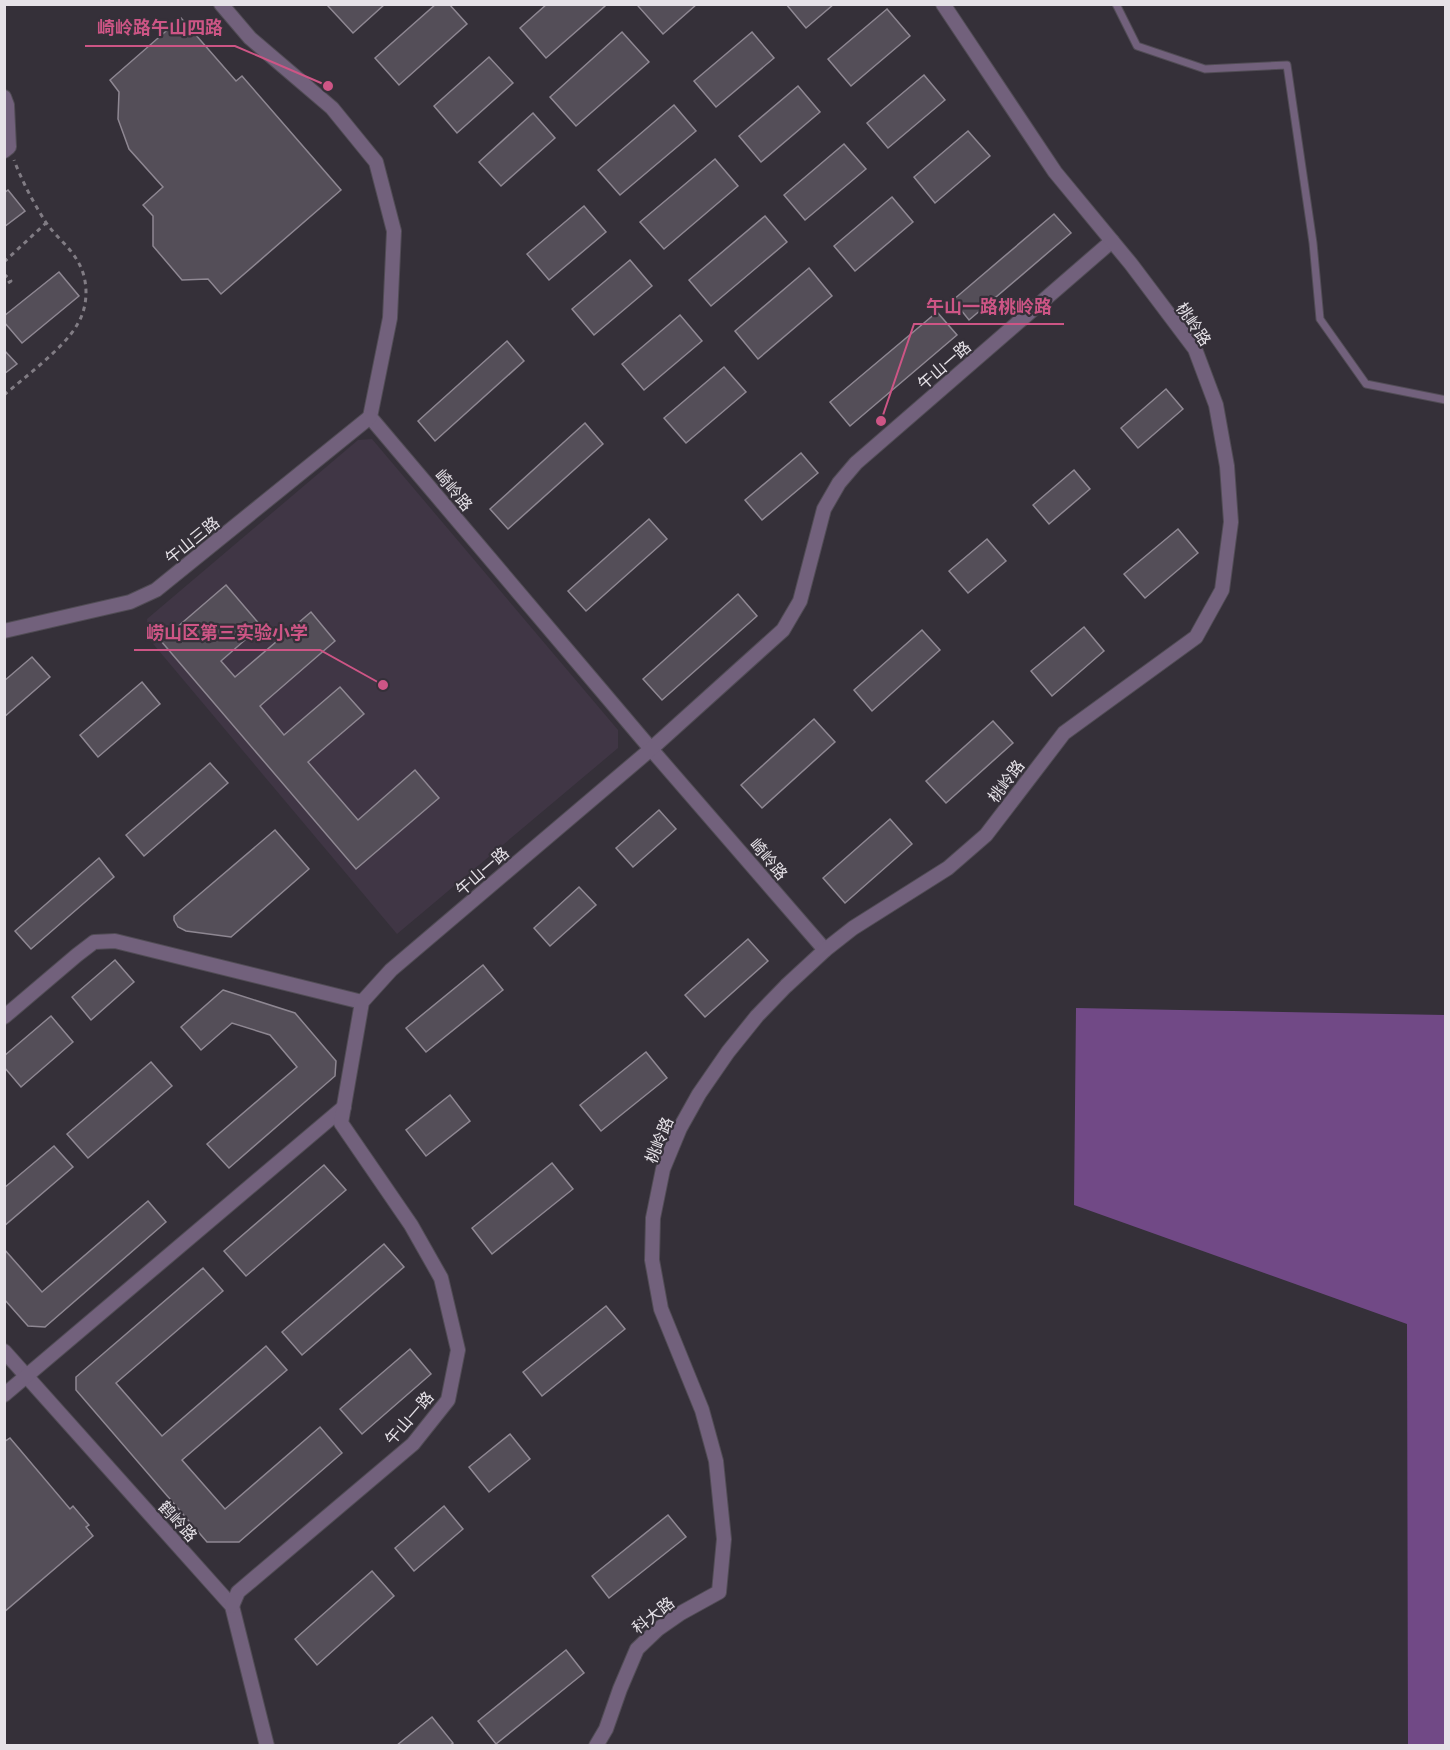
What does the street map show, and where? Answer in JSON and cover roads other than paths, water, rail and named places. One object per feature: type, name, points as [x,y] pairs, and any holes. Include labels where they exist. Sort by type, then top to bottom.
[{"type":"street","points":[[221,4],[250,38],[332,108],[376,162],[394,231],[390,318],[370,417]]},
{"type":"street","name":"桃岭路","points":[[719,1592],[724,1539],[716,1461],[702,1410],[661,1309],[652,1260],[653,1218],[663,1170],[680,1128],[699,1094],[757,1016],[825,950],[853,928],[948,868],[986,835],[1064,733],[1196,637],[1222,590],[1231,522],[1227,466],[1216,405],[1195,349],[1112,241],[1055,172],[943,4]]},
{"type":"street","points":[[4,97],[7,105],[7,149]]},
{"type":"street","name":"午山一路","points":[[232,1606],[238,1592],[413,1444],[448,1400],[458,1350],[441,1278],[411,1225],[341,1123],[362,1002],[391,970],[651,749],[783,630],[800,600],[824,509],[839,483],[856,464],[1112,241]]},
{"type":"street","name":"午山三路","points":[[4,631],[130,602],[156,590],[370,417]]},
{"type":"street","name":"崎岭路","points":[[370,417],[651,749],[825,950]]},
{"type":"street","points":[[4,1017],[94,942],[115,941],[362,1002]]},
{"type":"street","points":[[4,1395],[344,1107]]},
{"type":"street","name":"鹤岭路","points":[[4,1351],[232,1606],[267,1746]]},
{"type":"street","name":"科大路","points":[[596,1746],[606,1729],[637,1650],[658,1629],[719,1592]]},
{"type":"lane","points":[[1116,4],[1137,45],[1205,69],[1287,65],[1313,243],[1320,319],[1366,384],[1446,400]]},
{"type":"place","name":"崎岭路午山四路","points":[[328,86]]},
{"type":"place","name":"午山一路桃岭路","points":[[881,421]]},
{"type":"place","name":"崂山区第三实验小学","points":[[383,685]]}]
